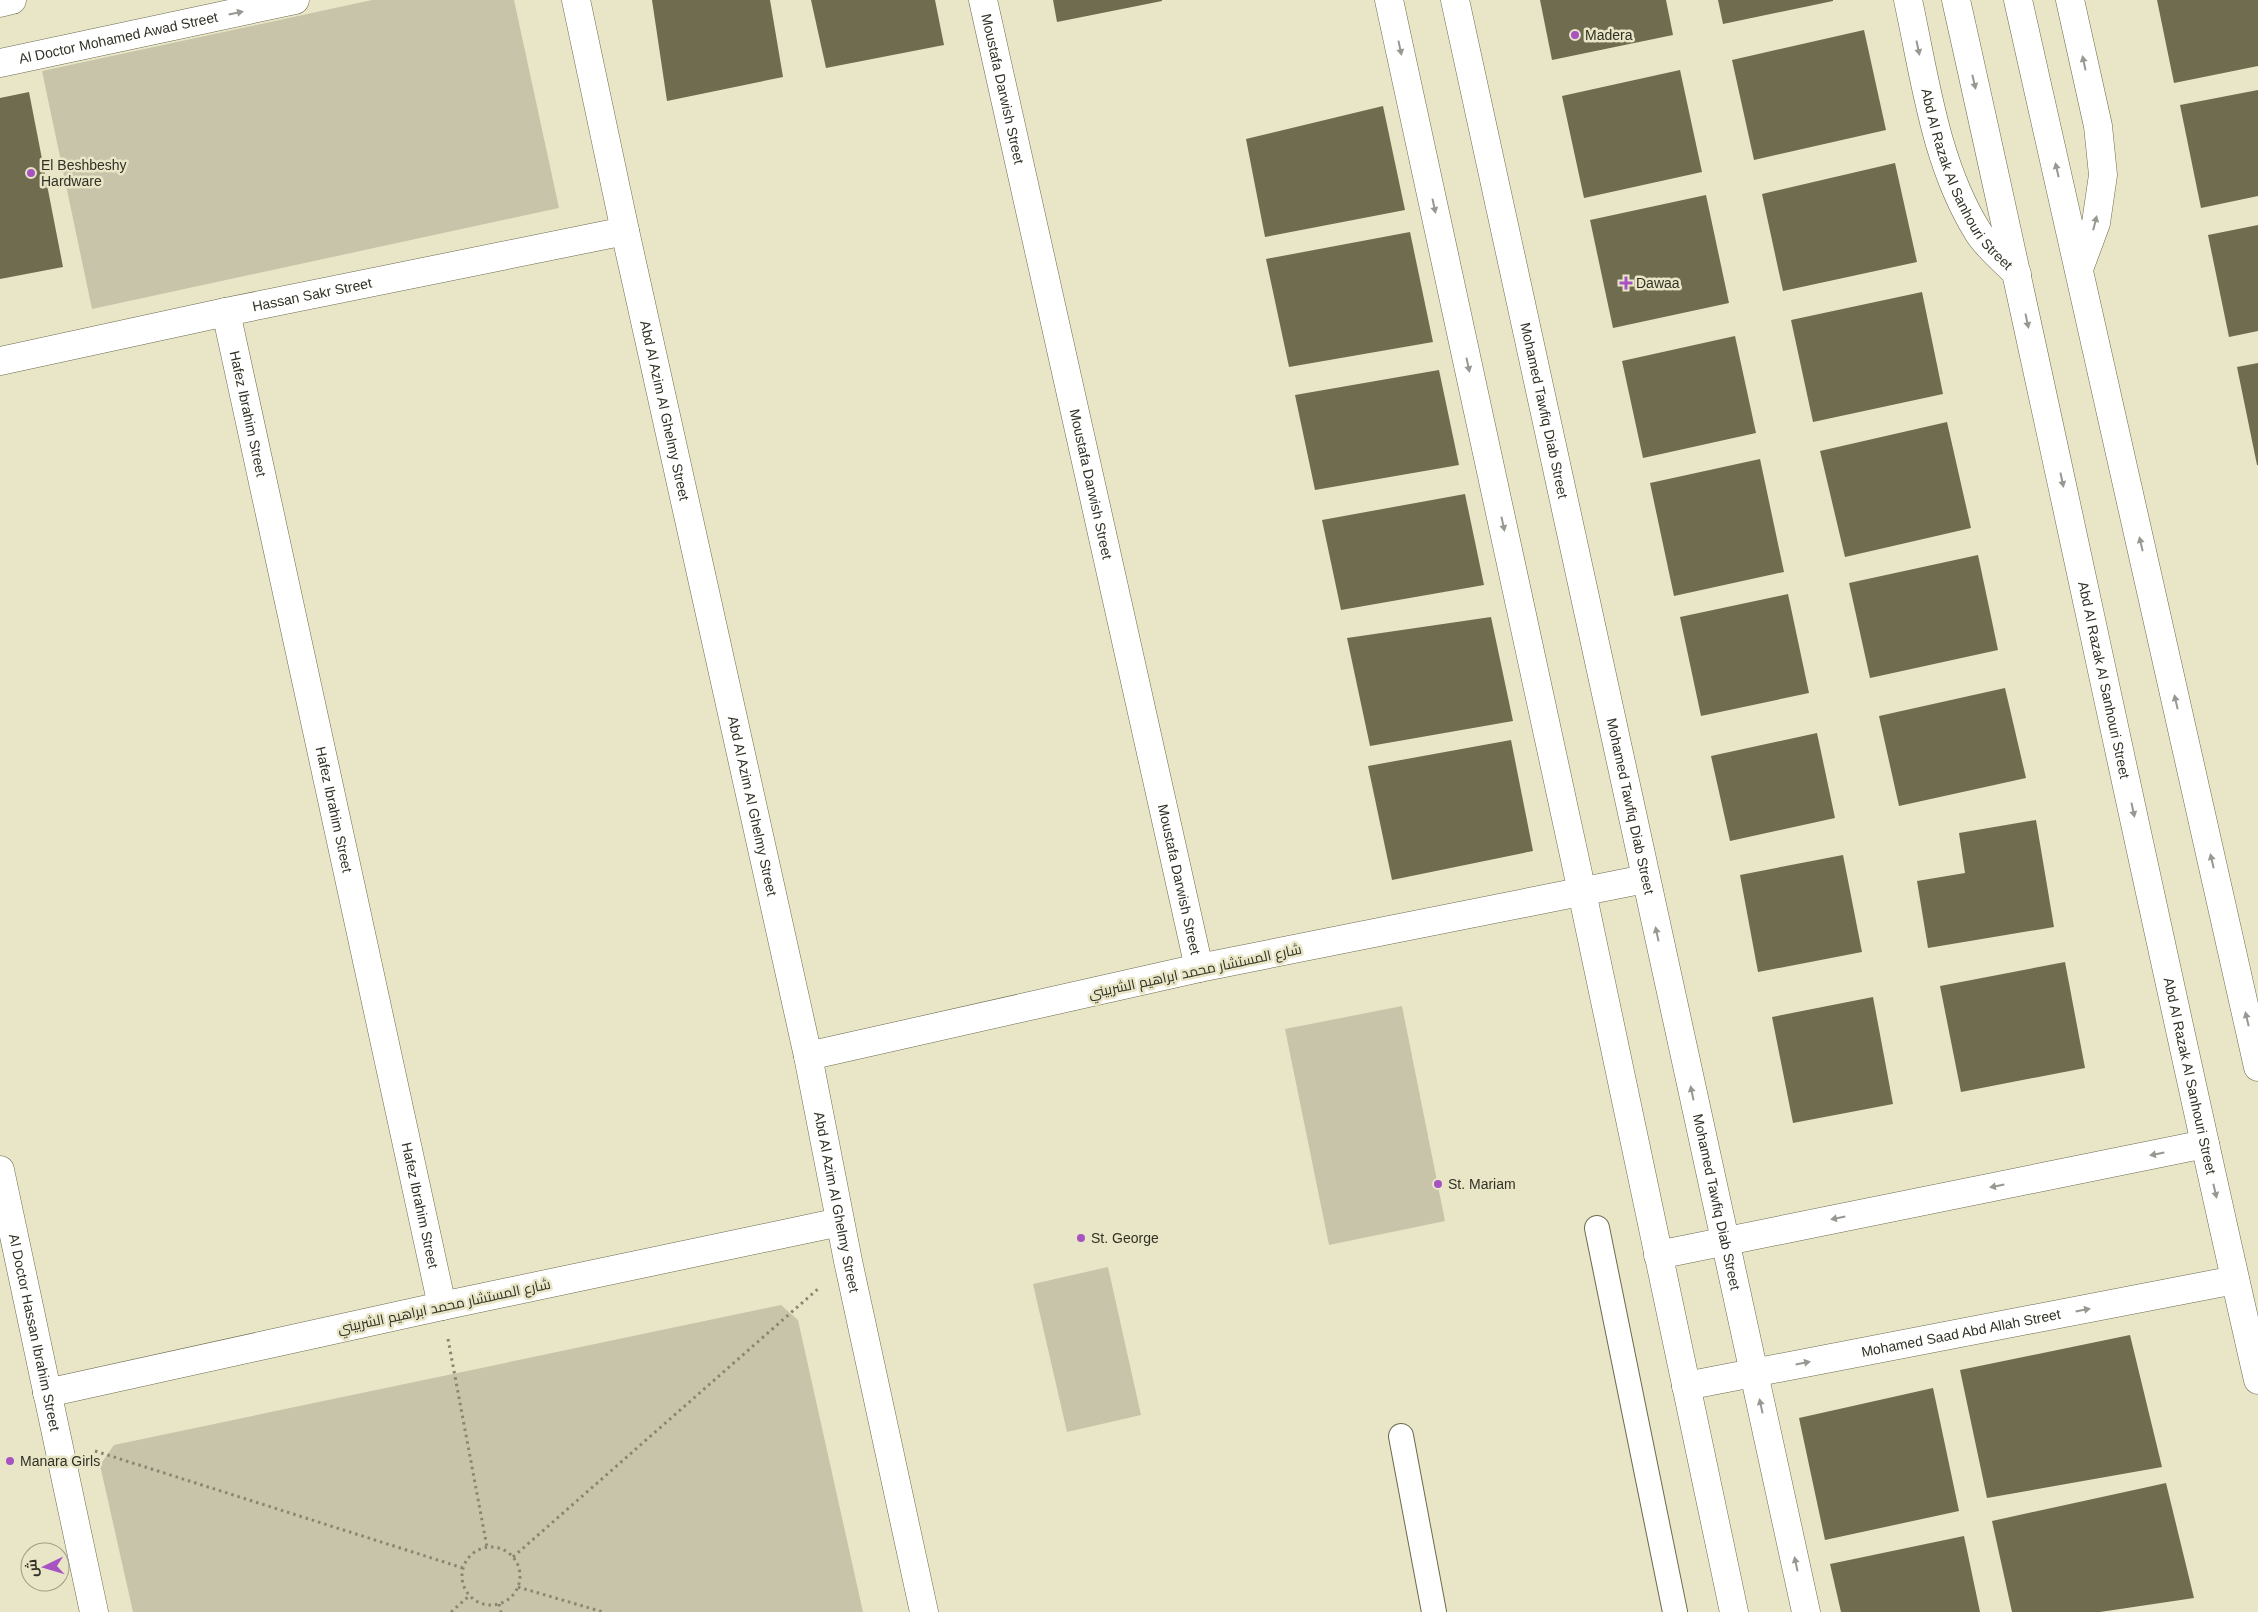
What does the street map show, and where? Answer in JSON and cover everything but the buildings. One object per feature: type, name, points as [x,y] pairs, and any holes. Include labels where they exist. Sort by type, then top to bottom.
[{"type":"street","points":[[0,2],[12,0]]},
{"type":"street","name":"Al Doctor Mohamed Awad Street","points":[[0,63],[295,0]]},
{"type":"street","name":"Abd Al Azim Al Ghelmy Street","points":[[576,0],[625,231],[808,1056],[848,1261],[924,1612]]},
{"type":"street","name":"Moustafa Darwish Street","points":[[983,0],[1199,968]]},
{"type":"street","points":[[1390,0],[1582,892],[1734,1612]]},
{"type":"street","name":"Mohamed Tawfiq Diab Street","points":[[1455,0],[1806,1612]]},
{"type":"street","name":"Abd Al Razak Al Sanhouri Street","points":[[1908,0],[1939,142],[1955,190],[1979,234],[2017,274],[2204,1144],[2258,1380]]},
{"type":"street","points":[[1956,0],[2017,274]]},
{"type":"street","points":[[2018,0],[2258,1067]]},
{"type":"street","points":[[2070,0],[2098,126],[2103,175],[2096,223],[2079,269]]},
{"type":"street","name":"Hassan Sakr Street","points":[[0,361],[226,312],[625,231]]},
{"type":"street","name":"Hafez Ibrahim Street","points":[[226,312],[442,1306]]},
{"type":"street","name":"شارع المستشار محمد ابراهيم الشربيني","points":[[808,1056],[1199,968],[1645,879]]},
{"type":"street","points":[[1658,1255],[2204,1144]]},
{"type":"street","name":"Al Doctor Hassan Ibrahim Street","points":[[0,1170],[8,1243],[47,1393],[94,1612]]},
{"type":"street","name":"شارع المستشار محمد ابراهيم الشربيني","points":[[47,1393],[442,1306],[840,1222]]},
{"type":"street","name":"Mohamed Saad Abd Allah Street","points":[[1686,1386],[2235,1280]]},
{"type":"lane","points":[[1597,1228],[1675,1612]]},
{"type":"lane","points":[[1401,1436],[1434,1612]]},
{"type":"path","points":[[513,1557],[848,1261]]},
{"type":"path","points":[[442,1306],[486,1547]]},
{"type":"path","points":[[57,1438],[463,1568]]},
{"type":"path","points":[[486,1547],[501,1549],[513,1557],[520,1571],[518,1587],[510,1598],[499,1604],[483,1604],[469,1596],[462,1583],[463,1568],[472,1554],[486,1547]]},
{"type":"path","points":[[518,1587],[604,1612]]},
{"type":"path","points":[[451,1612],[469,1596]]},
{"type":"path","points":[[499,1604],[501,1612]]},
{"type":"shaded area","points":[[372,0],[514,0],[559,208],[92,309],[42,71]]},
{"type":"shaded area","points":[[1402,1006],[1445,1221],[1329,1245],[1285,1029]]},
{"type":"shaded area","points":[[1108,1267],[1141,1415],[1067,1432],[1033,1284]]},
{"type":"shaded area","points":[[781,1305],[798,1320],[863,1612],[133,1612],[100,1465],[114,1445]]},
{"type":"place","name":"Madera","points":[[1575,35]]},
{"type":"place","name":"El Beshbeshy Hardware","points":[[31,173]]},
{"type":"place","name":"Dawaa","points":[[1626,283]]},
{"type":"place","name":"St. Mariam","points":[[1438,1184]]},
{"type":"place","name":"St. George","points":[[1081,1238]]},
{"type":"place","name":"Manara Girls","points":[[10,1461]]}]
